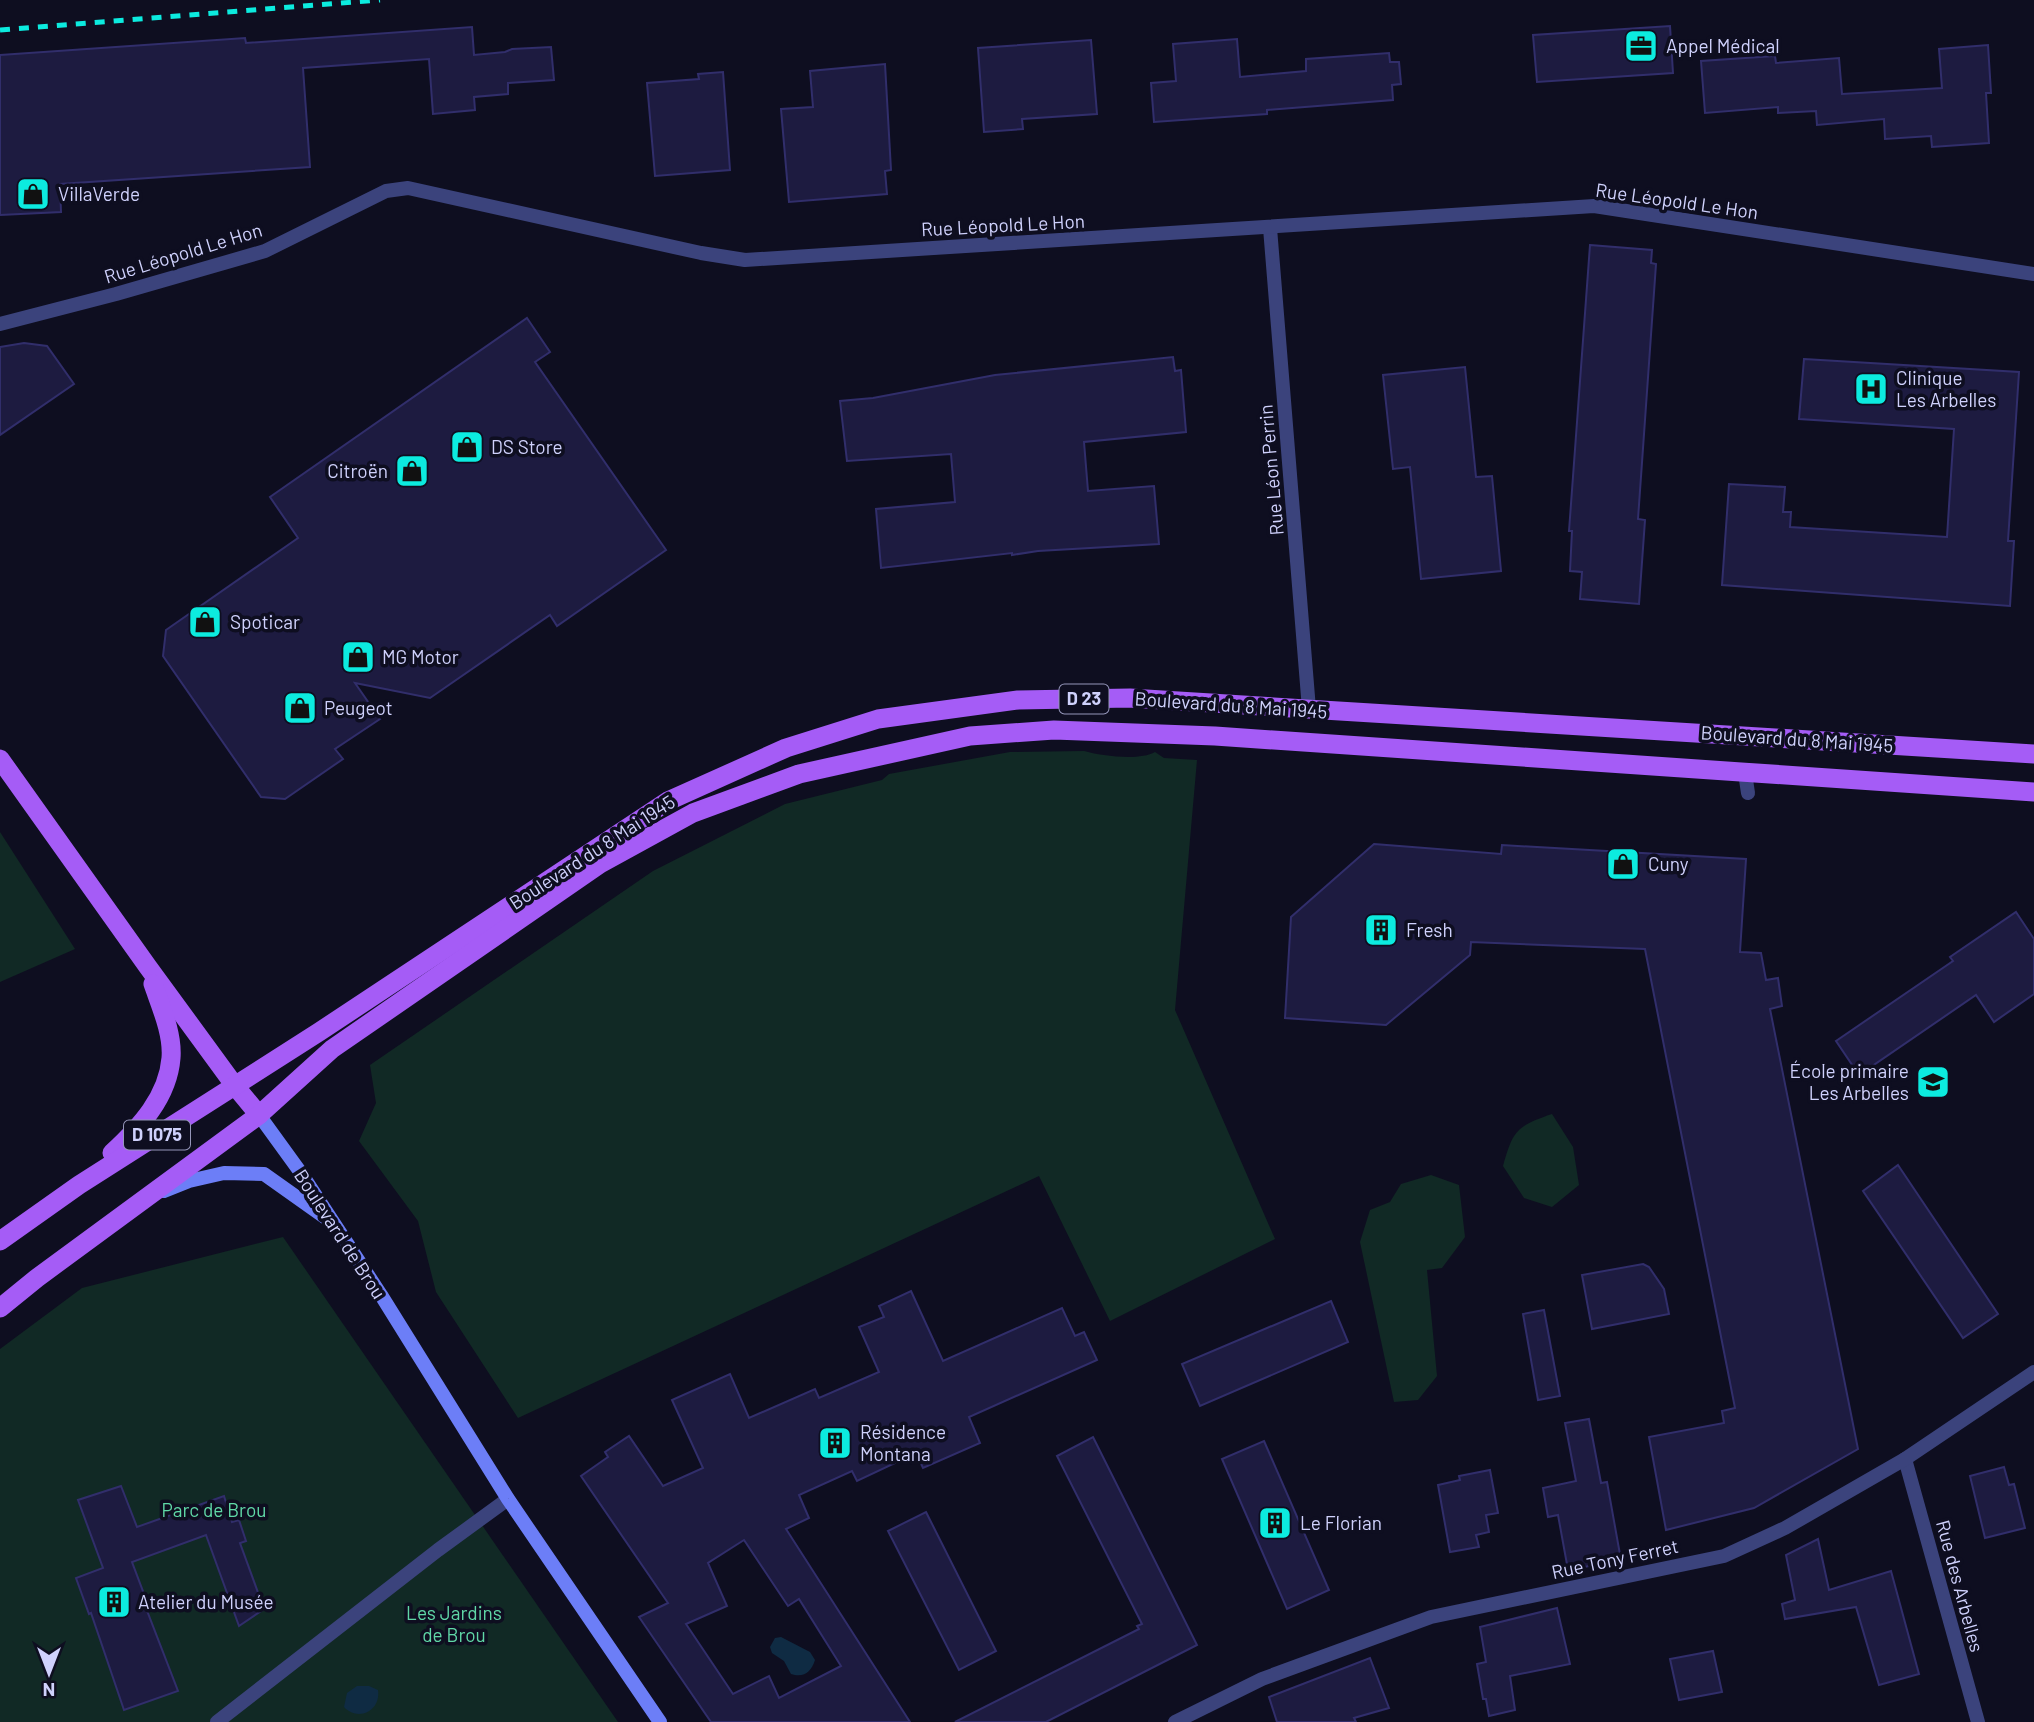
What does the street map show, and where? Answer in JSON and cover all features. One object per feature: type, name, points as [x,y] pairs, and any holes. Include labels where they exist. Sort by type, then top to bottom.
[{"type":"main road","name":"Boulevard du 8 Mai 1945","points":[[235,1086],[668,801],[786,748],[878,719],[1018,700],[1130,698],[2034,754]]},
{"type":"main road","name":"Boulevard du 8 Mai 1945","points":[[259,1115],[332,1049],[600,864],[693,813],[799,774],[970,736],[1054,730],[1137,732],[2034,792]]},
{"type":"main road","name":"Boulevard de Brou","points":[[0,759],[148,967],[259,1115],[335,1225],[508,1499],[660,1722]]},
{"type":"main road","points":[[79,1185],[139,1128],[163,1090],[171,1057],[168,1030],[148,967]]},
{"type":"main road","name":"D 1075","points":[[0,1241],[79,1185],[235,1086]]},
{"type":"main road","name":"D 1075","points":[[0,1308],[259,1115]]},
{"type":"main road","points":[[147,1198],[190,1181],[224,1173],[264,1174],[335,1225]]},
{"type":"street","name":"Rue Léopold Le Hon","points":[[0,324],[265,251],[386,191],[408,188],[701,253],[745,260],[1594,206],[2034,274]]},
{"type":"street","name":"Rue Léon Perrin","points":[[1270,228],[1309,709]]},
{"type":"street","points":[[1745,773],[1748,793]]},
{"type":"street","name":"Rue Tony Ferret","points":[[1175,1722],[1262,1679],[1431,1617],[1724,1556],[1784,1528],[1905,1460],[2034,1372]]},
{"type":"street","name":"Rue des Arbelles","points":[[1905,1460],[1978,1722]]},
{"type":"street","points":[[217,1722],[508,1499]]},
{"type":"green space","points":[[1084,751],[1130,757],[1155,752],[1164,758],[1197,760],[1175,1010],[1275,1239],[1110,1321],[1039,1176],[518,1418],[436,1292],[418,1221],[359,1141],[376,1103],[370,1065],[653,871],[785,804],[882,780],[889,774],[1010,752]]},
{"type":"green space","points":[[0,832],[75,949],[0,982]]},
{"type":"green space","points":[[1552,1114],[1573,1147],[1579,1185],[1552,1207],[1524,1198],[1503,1166],[1510,1144],[1518,1131],[1531,1122]]},
{"type":"green space","points":[[1431,1175],[1459,1185],[1465,1237],[1442,1268],[1427,1270],[1437,1376],[1418,1400],[1394,1402],[1360,1242],[1370,1210],[1390,1202],[1401,1184]]},
{"type":"green space","name":"Parc de Brou","points":[[283,1237],[618,1722],[0,1722],[0,1349],[82,1288]]},
{"type":"water","points":[[781,1637],[810,1652],[815,1660],[806,1673],[791,1674],[784,1661],[772,1653],[770,1647],[775,1638]]},
{"type":"water","points":[[357,1686],[369,1686],[378,1690],[376,1704],[362,1714],[356,1714],[344,1707],[347,1693]]},
{"type":"building","points":[[1670,26],[1673,73],[1537,82],[1533,35]]},
{"type":"building","points":[[472,27],[474,55],[551,47],[554,80],[508,83],[508,94],[474,97],[475,110],[433,114],[429,59],[303,68],[310,167],[60,184],[61,212],[0,215],[0,55],[245,38],[246,43]]},
{"type":"building","points":[[1237,39],[1240,77],[1306,71],[1306,59],[1389,53],[1390,62],[1399,62],[1401,84],[1392,85],[1393,100],[1267,110],[1267,114],[1154,122],[1151,83],[1176,81],[1173,44]]},
{"type":"building","points":[[1091,40],[1097,114],[1022,119],[1023,129],[984,132],[978,48]]},
{"type":"building","points":[[1988,45],[1991,93],[1986,93],[1989,143],[1932,147],[1931,136],[1885,139],[1884,119],[1817,125],[1816,111],[1778,113],[1778,107],[1705,113],[1701,61],[1775,56],[1776,63],[1839,58],[1842,94],[1942,88],[1939,49]]},
{"type":"building","points":[[885,64],[891,170],[885,171],[887,194],[789,202],[781,109],[813,107],[810,71]]},
{"type":"building","points":[[723,72],[730,170],[655,176],[647,83],[699,79],[698,74]]},
{"type":"building","points":[[1590,245],[1652,250],[1651,263],[1656,264],[1638,519],[1645,520],[1639,604],[1580,599],[1582,572],[1570,571],[1572,531],[1569,531]]},
{"type":"building","points":[[527,318],[550,352],[535,362],[666,550],[557,626],[550,615],[430,698],[355,683],[380,719],[335,749],[343,759],[285,799],[261,797],[163,656],[166,630],[298,538],[270,497]]},
{"type":"building","points":[[24,343],[47,346],[74,384],[0,435],[0,347]]},
{"type":"building","points":[[1173,357],[1175,371],[1181,370],[1186,432],[1084,442],[1088,491],[1154,486],[1159,544],[1012,553],[881,568],[876,509],[955,502],[951,454],[847,461],[840,401],[873,398],[995,375]]},
{"type":"building","points":[[1804,359],[2019,372],[2008,541],[2014,541],[2010,606],[1722,585],[1729,484],[1785,487],[1783,512],[1791,512],[1790,527],[1947,537],[1954,429],[1799,419]]},
{"type":"building","points":[[1465,367],[1476,477],[1492,476],[1501,571],[1421,579],[1410,467],[1393,469],[1383,375]]},
{"type":"building","points":[[1374,844],[1501,854],[1502,845],[1746,859],[1740,952],[1761,953],[1766,980],[1778,978],[1782,1006],[1770,1009],[1858,1449],[1754,1508],[1666,1530],[1649,1437],[1724,1423],[1722,1411],[1735,1408],[1645,949],[1471,942],[1470,955],[1386,1025],[1285,1018],[1291,917]]},
{"type":"building","points":[[2016,912],[2034,939],[2034,994],[1994,1022],[1976,995],[1859,1075],[1836,1041],[1953,961],[1950,957]]},
{"type":"building","points":[[1898,1165],[1998,1314],[1963,1338],[1863,1191]]},
{"type":"building","points":[[1643,1264],[1649,1267],[1664,1289],[1669,1314],[1592,1329],[1582,1275]]},
{"type":"building","name":"Résidence Montana","points":[[911,1291],[943,1361],[1062,1308],[1075,1336],[1084,1332],[1097,1360],[969,1417],[980,1443],[923,1468],[916,1453],[857,1481],[852,1471],[799,1495],[809,1518],[786,1529],[910,1722],[711,1722],[639,1617],[668,1603],[581,1476],[608,1457],[605,1452],[629,1436],[663,1486],[703,1468],[672,1400],[730,1374],[749,1418],[815,1389],[819,1398],[879,1372],[859,1327],[884,1317],[879,1306]],"holes":[[[744,1540],[788,1606],[799,1599],[841,1666],[779,1698],[769,1676],[733,1694],[686,1624],[727,1606],[708,1563]]]},
{"type":"building","points":[[1331,1301],[1348,1342],[1200,1406],[1182,1364]]},
{"type":"building","points":[[1544,1310],[1560,1396],[1538,1400],[1523,1314]]},
{"type":"building","points":[[1589,1419],[1601,1483],[1607,1482],[1621,1560],[1568,1570],[1558,1515],[1548,1517],[1543,1488],[1576,1481],[1565,1423]]},
{"type":"building","points":[[1093,1437],[1197,1645],[1046,1722],[955,1722],[1139,1629],[1137,1626],[1142,1624],[1057,1456]]},
{"type":"building","name":"Le Florian","points":[[1264,1441],[1329,1590],[1287,1609],[1222,1459]]},
{"type":"building","points":[[2004,1467],[2009,1485],[2014,1484],[2025,1528],[1985,1538],[1970,1476]]},
{"type":"building","points":[[1490,1470],[1498,1513],[1486,1515],[1489,1532],[1476,1535],[1479,1547],[1450,1552],[1438,1485],[1460,1480],[1459,1476]]},
{"type":"building","name":"Atelier du Musée","points":[[121,1486],[137,1527],[224,1496],[232,1522],[239,1520],[246,1541],[240,1543],[264,1609],[239,1626],[206,1535],[132,1562],[144,1594],[141,1595],[178,1691],[124,1710],[91,1613],[89,1614],[76,1578],[103,1568],[78,1500]]},
{"type":"building","points":[[926,1512],[996,1651],[959,1670],[888,1531]]},
{"type":"building","points":[[1818,1539],[1829,1590],[1891,1571],[1919,1674],[1879,1685],[1856,1607],[1785,1619],[1782,1604],[1795,1600],[1786,1555]]},
{"type":"building","points":[[1557,1608],[1570,1664],[1510,1676],[1515,1710],[1489,1716],[1477,1664],[1486,1662],[1480,1627]]},
{"type":"building","points":[[1713,1651],[1722,1692],[1679,1700],[1670,1659]]},
{"type":"building","points":[[1370,1658],[1389,1708],[1354,1718],[1356,1722],[1277,1722],[1269,1697]]},
{"type":"railway","points":[[0,30],[380,0]]},
{"type":"place","name":"Appel Médical","points":[[1641,46]]},
{"type":"place","name":"VillaVerde","points":[[33,194]]},
{"type":"place","name":"Clinique Les Arbelles","points":[[1871,389]]},
{"type":"place","name":"DS Store","points":[[467,447]]},
{"type":"place","name":"Citroën","points":[[412,471]]},
{"type":"place","name":"Spoticar","points":[[205,622]]},
{"type":"place","name":"MG Motor","points":[[358,657]]},
{"type":"place","name":"Peugeot","points":[[300,708]]},
{"type":"place","name":"Cuny","points":[[1623,864]]},
{"type":"place","name":"Fresh","points":[[1381,930]]},
{"type":"place","name":"École primaire Les Arbelles","points":[[1933,1082]]},
{"type":"place","name":"Résidence Montana","points":[[835,1443]]},
{"type":"place","name":"Le Florian","points":[[1275,1523]]},
{"type":"place","name":"Atelier du Musée","points":[[114,1602]]},
{"type":"park label","name":"Les Jardins de Brou","points":[[454,1624]]}]
